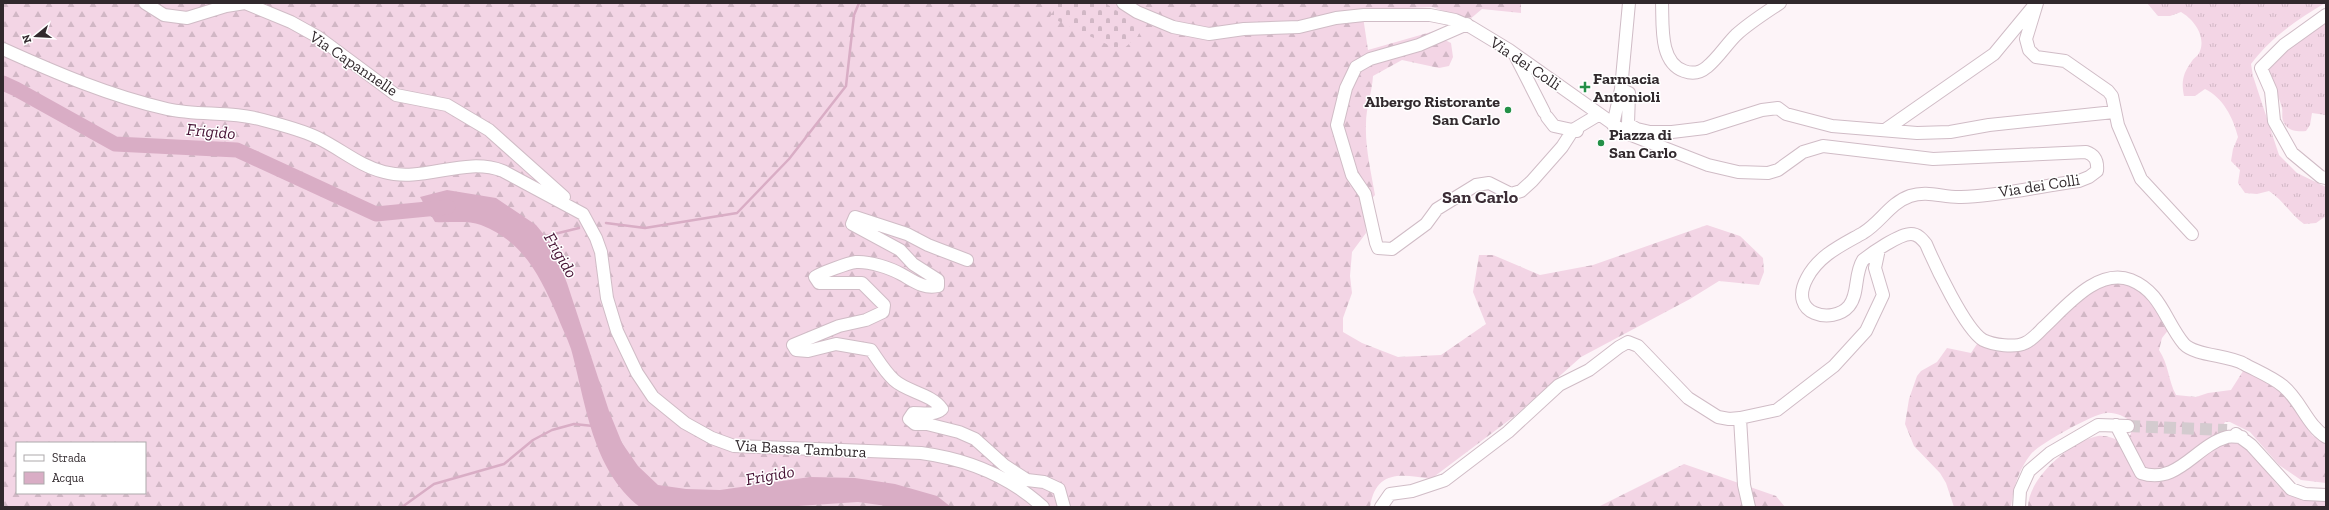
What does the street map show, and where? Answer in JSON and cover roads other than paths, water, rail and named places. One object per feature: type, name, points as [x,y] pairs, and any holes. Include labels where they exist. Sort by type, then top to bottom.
[{"type":"street","name":"Via Capannelle","points":[[145,3],[164,15],[187,18],[226,6],[245,3],[291,22],[324,42],[396,95],[447,105],[489,130],[583,214]]},
{"type":"street","name":"Via dei Colli","points":[[1124,3],[1137,12],[1174,27],[1208,34],[1244,29],[1299,26],[1336,18],[1364,15],[1430,15],[1467,24],[1514,54],[1613,126],[1641,140],[1708,165],[1754,174],[1778,170],[1803,152],[1823,146],[1933,159],[2086,152],[2093,154],[2098,163],[2097,170],[2089,177],[2079,181],[1960,197],[1925,193],[1896,202],[1873,226],[1840,244],[1810,273],[1803,285],[1802,296],[1804,306],[1812,313],[1824,315],[1845,309],[1851,302],[1859,266],[1863,260],[1879,249],[1910,234],[1921,237],[1969,326],[1983,340],[2002,344],[2024,344],[2079,295],[2100,281],[2109,278],[2130,279],[2149,291],[2162,305],[2185,344],[2196,350],[2241,362],[2283,386],[2299,403],[2314,428],[2326,437]]},
{"type":"street","points":[[1613,126],[1621,89],[1629,3]]},
{"type":"street","points":[[1662,3],[1667,55],[1672,63],[1680,70],[1696,73],[1707,68],[1735,36],[1757,18],[1780,3]]},
{"type":"street","points":[[1885,130],[1994,54],[2037,3],[2026,39],[2029,50],[2036,57],[2065,61],[2108,91],[2112,96],[2114,112],[2141,179],[2192,234]]},
{"type":"street","points":[[2326,15],[2284,45],[2261,68],[2271,91],[2274,121],[2292,153],[2321,178],[2326,178]]},
{"type":"street","points":[[1467,24],[1419,44],[1370,59],[1356,67],[1346,88],[1337,125],[1352,175],[1365,194],[1378,248],[1392,249],[1426,224],[1437,210],[1476,186],[1489,183],[1511,194],[1521,191],[1562,147],[1575,130],[1598,115]]},
{"type":"street","points":[[3,49],[70,80],[168,109],[261,119],[319,139],[364,165],[385,173],[406,174],[470,165],[490,166],[583,214]]},
{"type":"street","points":[[1514,54],[1545,115],[1554,126],[1575,130]]},
{"type":"street","points":[[1621,89],[1629,93],[1628,124],[1637,130],[1650,132],[1672,132],[1705,128],[1762,110],[1778,108],[1786,114],[1832,126],[1917,133],[1950,132],[1989,125],[2114,112]]},
{"type":"street","name":"Via Bassa Tambura","points":[[583,214],[596,238],[601,252],[607,298],[617,331],[637,373],[653,397],[685,423],[712,438],[734,446],[921,453],[946,456],[1000,476],[1043,507]]},
{"type":"street","points":[[967,260],[928,245],[907,234],[855,217],[852,224],[900,250],[913,264],[938,280],[938,286],[929,288],[899,273],[870,264],[856,262],[822,273],[815,277],[820,284],[862,283],[884,305],[883,312],[866,320],[838,326],[793,345],[796,350],[808,351],[836,344],[871,350],[894,380],[909,390],[939,404],[942,409],[938,413],[912,413],[909,419],[915,424],[947,428],[975,439],[1004,465],[1027,480],[1044,482],[1059,489],[1064,507]]},
{"type":"street","points":[[1381,507],[1390,494],[1424,488],[1446,480],[1508,432],[1559,385],[1589,370],[1628,342],[1638,346],[1688,398],[1718,416],[1729,419],[1740,418],[1778,410],[1834,366],[1855,345],[1866,331],[1883,296],[1875,268],[1879,249]]},
{"type":"street","points":[[1740,418],[1744,485],[1749,507]]},
{"type":"street","points":[[2018,507],[2020,491],[2029,471],[2050,453],[2098,425],[2122,426],[2141,473],[2153,477],[2168,474],[2204,449],[2227,437],[2242,437]]},
{"type":"street","points":[[2227,430],[2242,437],[2291,489],[2305,494],[2326,495]]},
{"type":"water","points":[[447,190],[496,198],[536,225],[550,242],[567,283],[609,411],[622,443],[638,466],[658,485],[686,489],[720,490],[810,477],[855,478],[895,484],[937,496],[951,507],[894,507],[858,502],[782,507],[640,507],[624,492],[611,474],[601,455],[593,434],[568,340],[537,274],[519,250],[496,232],[476,223],[435,222],[420,197]]},
{"type":"waterway","points":[[606,223],[645,228],[737,213],[789,159],[846,86],[854,15],[859,3]]},
{"type":"waterway","name":"Frigido","points":[[3,83],[115,144],[237,150],[376,214],[448,207]]},
{"type":"waterway","points":[[542,237],[579,228]]},
{"type":"waterway","points":[[402,507],[434,484],[504,464],[533,440],[552,430],[574,424],[593,426]]},
{"type":"tunnel","points":[[2128,426],[2227,430]]},
{"type":"place","name":"Farmacia Antonioli","points":[[1585,87]]},
{"type":"place","name":"Albergo Ristorante San Carlo","points":[[1508,110]]},
{"type":"place","name":"Piazza di San Carlo","points":[[1601,143]]},
{"type":"district","name":"San Carlo","points":[[1480,197]]}]
